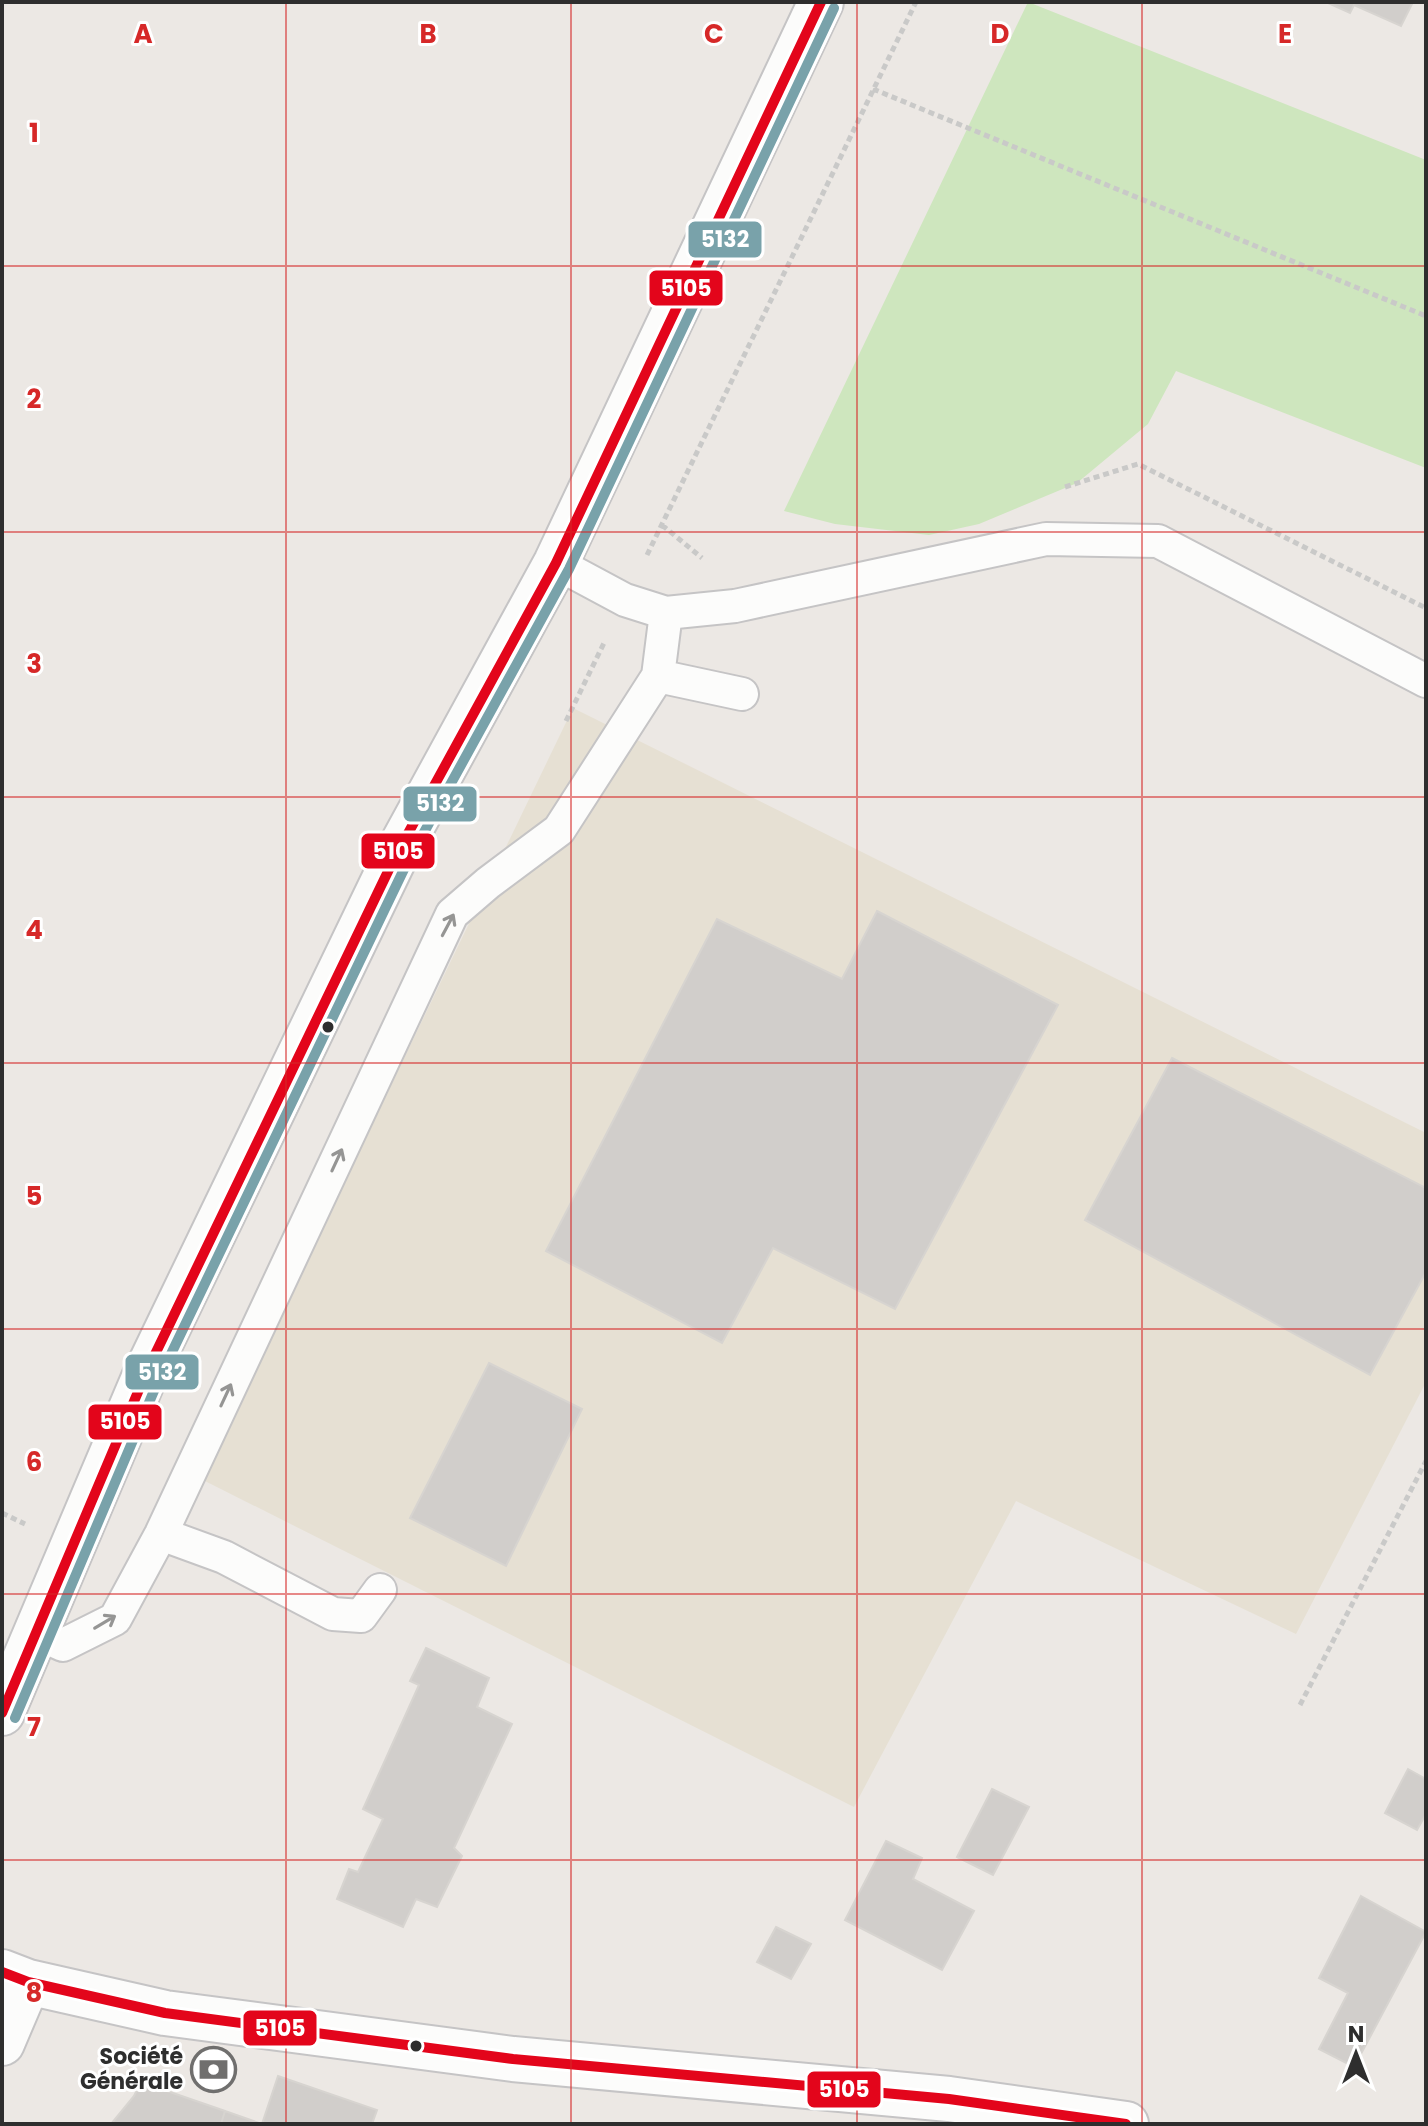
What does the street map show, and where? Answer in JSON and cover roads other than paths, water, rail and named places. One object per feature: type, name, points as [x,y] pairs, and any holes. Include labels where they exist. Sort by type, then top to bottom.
[{"type":"street","points":[[2,1713],[146,1373],[394,859],[556,563],[821,2]]},
{"type":"street","points":[[2,2043],[15,1977],[165,2013],[513,2059],[949,2099],[1126,2124]]},
{"type":"lane","points":[[556,563],[625,600],[666,613],[735,606],[1046,539],[1158,541],[1426,681]]},
{"type":"lane","points":[[36,1633],[63,1645],[115,1619],[161,1534],[452,914],[559,830],[658,676],[666,613]]},
{"type":"lane","points":[[658,676],[742,694]]},
{"type":"lane","points":[[161,1534],[224,1557],[333,1614],[361,1616],[380,1590]]},
{"type":"place","name":"Société Générale","points":[[214,2069]]}]
